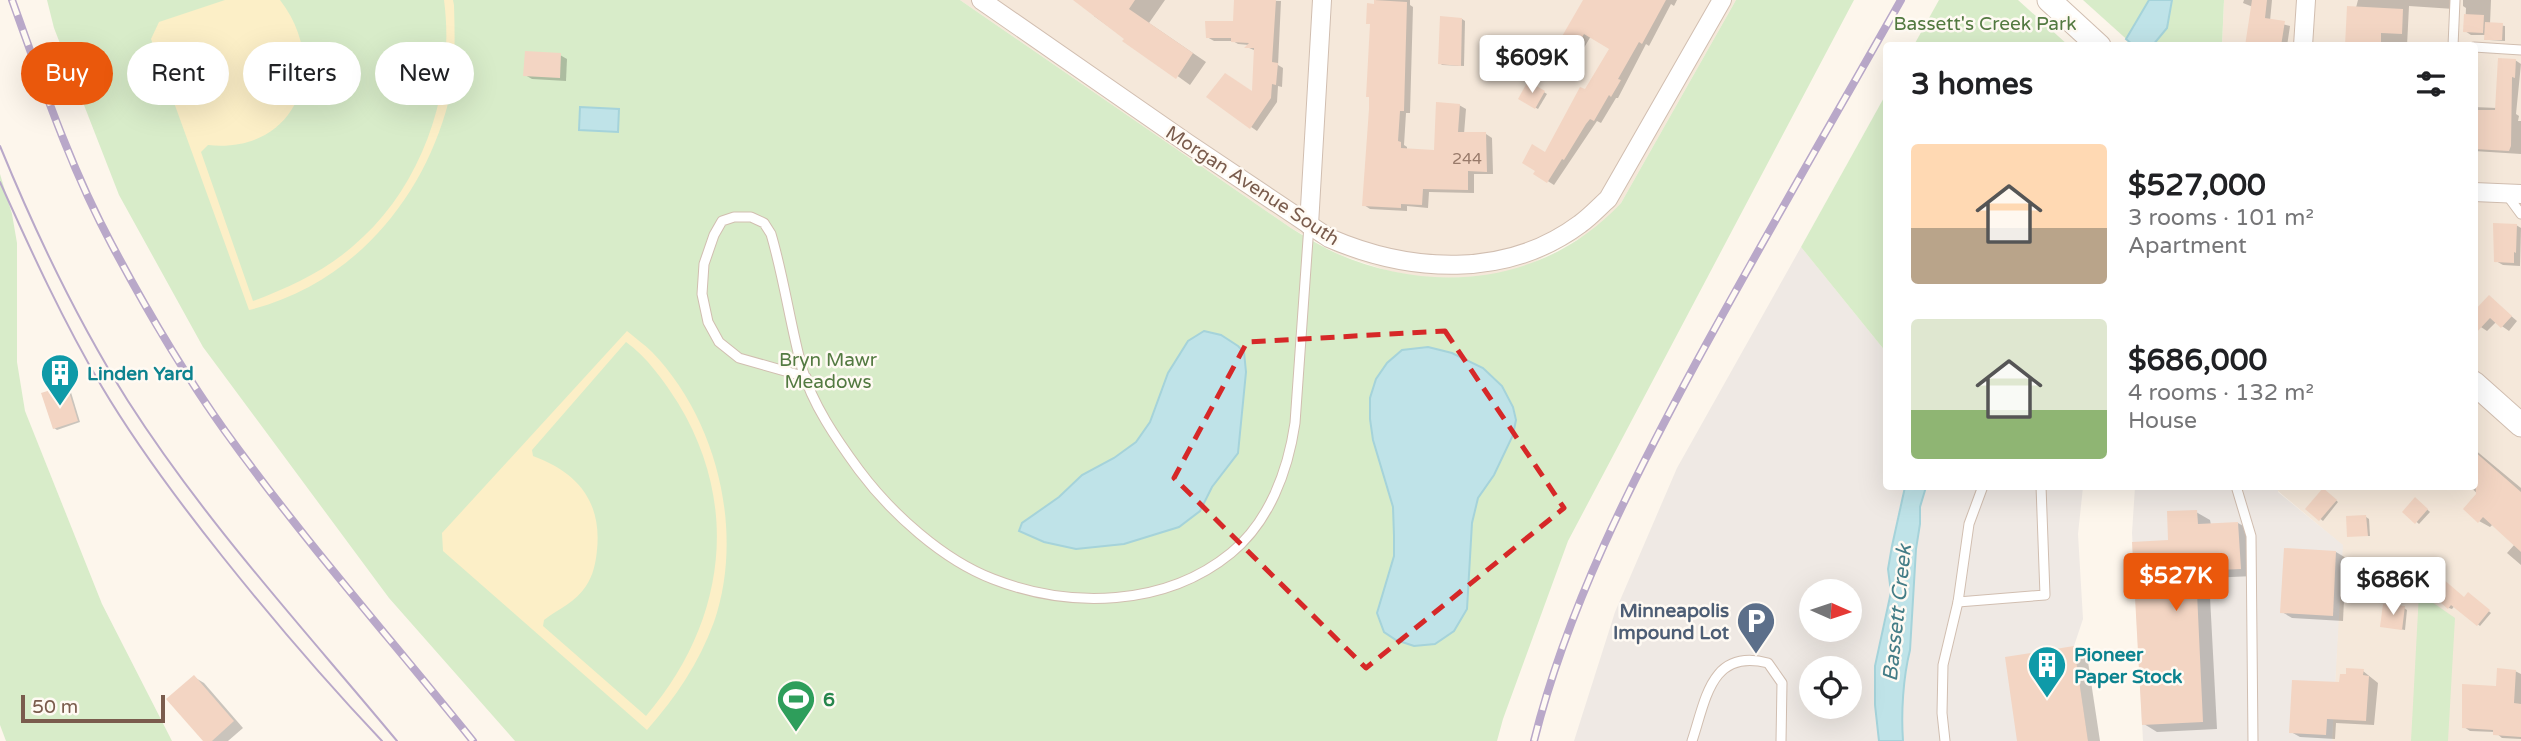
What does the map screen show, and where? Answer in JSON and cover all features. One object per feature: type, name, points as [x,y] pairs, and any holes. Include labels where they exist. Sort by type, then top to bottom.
[{"type":"street","name":"Morgan Avenue South","points":[[981,0],[1148,117],[1329,238],[1354,249],[1397,260],[1440,266],[1496,262],[1550,243],[1581,224],[1608,199],[1722,0]]},
{"type":"street","points":[[1309,225],[1322,0]]},
{"type":"street","points":[[2049,0],[2095,42]]},
{"type":"street","points":[[2303,42],[2306,0]]},
{"type":"street","points":[[2478,192],[2513,194]]},
{"type":"street","points":[[2478,387],[2521,425]]},
{"type":"lane","points":[[2453,42],[2455,0]]},
{"type":"lane","points":[[2478,47],[2521,50]]},
{"type":"lane","points":[[2513,194],[2521,214]]},
{"type":"lane","points":[[806,377],[739,358],[719,342],[708,322],[702,294],[704,264],[722,221],[734,217],[751,217],[764,223],[771,234],[806,377],[833,432],[859,471],[911,527],[945,552],[991,579],[1031,592],[1075,599],[1109,599],[1147,594],[1197,574],[1232,552],[1257,524],[1279,487],[1290,454],[1295,423],[1309,225]]},
{"type":"lane","points":[[1945,741],[1942,713],[1943,665],[1958,602],[1969,524],[1982,490]]},
{"type":"lane","points":[[1958,602],[2045,595],[2042,490]]},
{"type":"lane","points":[[2237,490],[2251,536],[2253,741]]},
{"type":"lane","points":[[1692,741],[1713,680],[1731,663],[1749,658],[1768,663],[1782,683],[1781,741]]},
{"type":"highlighted area","points":[[1445,331],[1564,508],[1366,668],[1174,478],[1247,342]]},
{"type":"shaded area","points":[[960,0],[1736,0],[1621,203],[1604,222],[1584,236],[1527,266],[1488,276],[1449,278],[1421,277],[1388,271],[1338,254],[1291,228]]},
{"type":"shaded area","points":[[2224,0],[2521,0],[2521,741],[2332,741],[2342,545],[2278,491],[2478,490],[2478,42],[2222,42]]},
{"type":"shaded area","points":[[1801,247],[1883,348],[1883,490],[2083,490],[2078,534],[2083,619],[2074,646],[2088,741],[1574,741],[1615,612],[1677,468]]},
{"type":"shaded area","points":[[2135,490],[2278,490],[2343,545],[2332,741],[2143,741],[2132,533]]},
{"type":"green space","name":"Bryn Mawr Meadows","points":[[47,0],[960,0],[1314,242],[1375,267],[1413,275],[1451,277],[1488,274],[1525,265],[1559,251],[1592,230],[1621,203],[1736,0],[1854,0],[1568,541],[1497,741],[515,741],[389,598],[203,347],[119,195],[84,105],[113,105],[113,42],[59,42]]},
{"type":"green space","name":"Bassett's Creek Park","points":[[1939,0],[2018,0],[2065,42],[1916,42]]},
{"type":"green space","name":"Bassett's Creek Park","points":[[2083,0],[2224,0],[2222,42],[2130,42]]},
{"type":"green space","points":[[1883,99],[1883,348],[1801,247]]},
{"type":"green space","points":[[0,174],[17,243],[17,362],[25,411],[102,604],[172,741],[6,741],[0,725]]},
{"type":"green space","points":[[2419,593],[2455,618],[2448,741],[2411,741]]},
{"type":"sand","points":[[225,0],[280,0],[295,26],[300,42],[243,42],[243,105],[293,105],[283,120],[264,135],[239,144],[208,145],[201,152],[253,301],[279,291],[329,264],[377,223],[398,197],[415,167],[438,105],[447,105],[434,146],[417,179],[374,238],[347,262],[317,282],[284,298],[249,310],[175,105],[229,105],[229,42],[152,42],[159,22]]},
{"type":"sand","points":[[444,0],[453,0],[455,42],[446,42]]},
{"type":"sand","points":[[627,331],[652,352],[675,379],[708,443],[719,478],[727,551],[723,587],[714,622],[686,679],[647,730],[443,551],[442,533]],"holes":[[[626,342],[667,386],[698,443],[711,483],[717,524],[715,565],[707,605],[693,643],[672,681],[646,716],[543,626],[544,620],[577,597],[588,582],[596,559],[597,533],[591,503],[583,491],[562,471],[533,456],[532,450]]]},
{"type":"water","points":[[2149,0],[2172,0],[2167,28],[2155,42],[2130,42],[2126,39]]},
{"type":"water","points":[[580,107],[619,109],[618,132],[579,130]]},
{"type":"water","points":[[1204,331],[1221,335],[1238,346],[1244,352],[1246,372],[1238,453],[1212,487],[1200,511],[1179,527],[1124,544],[1076,549],[1044,542],[1019,531],[1022,523],[1059,497],[1082,475],[1114,458],[1136,442],[1150,422],[1168,373],[1188,341]]},
{"type":"water","points":[[1428,347],[1452,353],[1483,368],[1502,386],[1513,407],[1516,420],[1513,435],[1494,475],[1478,498],[1472,523],[1467,609],[1454,631],[1435,644],[1414,646],[1396,640],[1384,632],[1377,613],[1394,556],[1394,536],[1393,507],[1373,440],[1370,398],[1376,379],[1387,363],[1402,350]]},
{"type":"water","name":"Bassett Creek","points":[[1904,490],[1925,490],[1920,507],[1910,650],[1903,696],[1903,741],[1879,741],[1875,666],[1891,592],[1888,569]]},
{"type":"building","points":[[1073,0],[1135,0],[1129,9],[1193,53],[1176,79],[1122,41],[1124,39]]},
{"type":"building","points":[[1234,0],[1276,0],[1272,62],[1278,63],[1276,85],[1272,84],[1271,98],[1250,129],[1206,97],[1225,73],[1252,91],[1254,48],[1244,48],[1249,43],[1231,42],[1231,38],[1206,38],[1205,21],[1233,21]]},
{"type":"building","points":[[1374,0],[1407,2],[1404,111],[1400,111],[1398,141],[1401,142],[1401,148],[1434,150],[1436,102],[1460,104],[1458,132],[1486,132],[1487,172],[1468,171],[1468,190],[1423,189],[1422,205],[1401,204],[1401,208],[1362,206],[1369,109],[1369,97],[1366,97],[1370,24],[1366,24],[1367,3],[1374,4]]},
{"type":"building","points":[[1583,0],[1666,0],[1642,44],[1639,42],[1618,79],[1621,80],[1611,97],[1609,95],[1594,121],[1590,119],[1586,124],[1547,183],[1522,163],[1532,144],[1545,152],[1580,87],[1585,89],[1609,49],[1584,34],[1572,54],[1557,45]]},
{"type":"building","points":[[2252,0],[2267,0],[2265,18],[2285,21],[2282,42],[2246,42]]},
{"type":"building","points":[[2347,6],[2403,9],[2402,34],[2381,33],[2381,42],[2345,42]]},
{"type":"building","points":[[2464,14],[2484,15],[2483,33],[2463,32]]},
{"type":"building","points":[[1440,16],[1462,18],[1461,66],[1438,64]]},
{"type":"building","points":[[2485,22],[2503,23],[2502,40],[2484,40]]},
{"type":"building","points":[[525,51],[561,53],[560,78],[523,76]]},
{"type":"building","points":[[2498,58],[2516,59],[2515,78],[2512,77],[2509,151],[2478,149],[2478,110],[2495,110]]},
{"type":"building","points":[[1528,81],[1545,91],[1535,109],[1518,99]]},
{"type":"building","points":[[2493,223],[2517,224],[2514,263],[2494,262]]},
{"type":"building","points":[[2489,295],[2512,316],[2501,328],[2490,318],[2478,331],[2478,307]]},
{"type":"building","name":"Linden Yard","points":[[67,385],[78,421],[53,429],[41,393]]},
{"type":"building","points":[[2478,454],[2521,492],[2521,552],[2483,517],[2478,523],[2463,509],[2476,494]]},
{"type":"building","points":[[2321,490],[2325,490],[2337,500],[2319,521],[2305,509]]},
{"type":"building","points":[[2415,497],[2428,509],[2415,524],[2402,512]]},
{"type":"building","points":[[2197,510],[2198,524],[2238,522],[2241,569],[2196,571],[2203,722],[2142,725],[2132,542],[2168,540],[2167,511]]},
{"type":"building","points":[[2366,515],[2368,536],[2347,537],[2346,516]]},
{"type":"building","points":[[2284,548],[2336,551],[2333,616],[2280,613]]},
{"type":"building","points":[[2436,573],[2464,597],[2468,592],[2490,610],[2477,626],[2451,605],[2448,609],[2423,588]]},
{"type":"building","points":[[2383,604],[2405,606],[2402,630],[2380,627]]},
{"type":"building","name":"Pioneer Paper Stock","points":[[2074,646],[2088,741],[2017,741],[2005,657]]},
{"type":"building","points":[[2346,668],[2364,669],[2363,675],[2369,676],[2366,721],[2327,719],[2326,735],[2289,733],[2292,680],[2339,682],[2340,674],[2346,674]]},
{"type":"building","points":[[2497,668],[2516,670],[2514,703],[2521,704],[2521,737],[2493,735],[2493,730],[2462,728],[2462,684],[2496,686]]},
{"type":"building","points":[[194,675],[234,721],[212,741],[203,741],[166,699]]},
{"type":"tram line","points":[[0,146],[58,276],[128,401],[158,446],[223,533],[397,741]]},
{"type":"tram line","points":[[0,182],[74,337],[115,409],[144,452],[261,604],[382,741]]},
{"type":"railway","points":[[12,0],[83,185],[125,269],[180,363],[209,409],[285,510],[473,741]]},
{"type":"railway","points":[[1534,741],[1564,642],[1626,499],[1722,316],[1901,0]]},
{"type":"place","name":"Linden Yard","points":[[60,407]]},
{"type":"place","name":"Minneapolis Impound Lot","points":[[1756,655]]},
{"type":"place","name":"Pioneer Paper Stock","points":[[2047,699]]},
{"type":"place","name":"6","points":[[796,733]]}]
